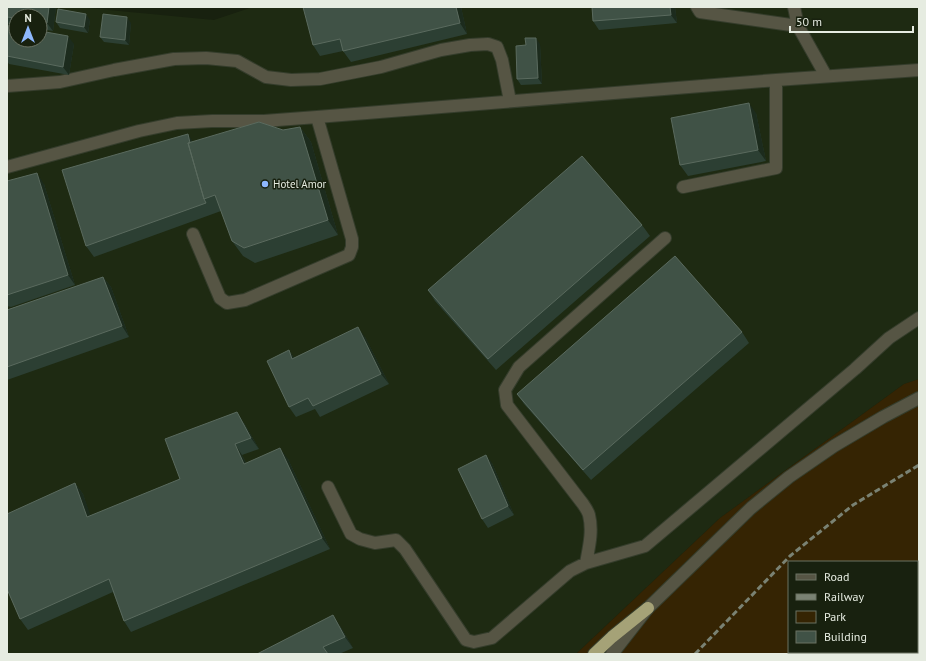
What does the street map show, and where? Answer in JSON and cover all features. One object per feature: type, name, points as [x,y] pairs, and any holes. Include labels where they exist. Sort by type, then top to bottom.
[{"type":"highway","points":[[594,654],[612,636],[648,608]]},
{"type":"street","points":[[697,7],[700,12],[798,26]]},
{"type":"street","points":[[794,7],[798,26],[826,76]]},
{"type":"street","points":[[7,86],[60,82],[174,59],[206,58],[237,61],[266,77],[291,80],[320,79],[381,67],[441,50],[470,45],[488,44],[497,47],[502,60],[510,101]]},
{"type":"street","points":[[7,167],[139,131],[177,123],[317,117],[826,76],[919,70]]},
{"type":"street","points":[[683,187],[776,168],[776,80]]},
{"type":"street","points":[[193,234],[220,298],[227,303],[245,300],[348,255],[352,247],[352,239],[317,117]]},
{"type":"street","points":[[586,563],[590,544],[588,514],[583,504],[507,405],[506,390],[519,367],[665,238]]},
{"type":"street","points":[[328,487],[351,534],[360,539],[375,543],[396,540],[405,549],[466,640],[474,642],[492,638],[570,571],[586,563],[644,546],[855,369],[889,338],[919,318]]},
{"type":"street","points":[[612,654],[648,608],[751,508],[789,478],[834,446],[919,398]]},
{"type":"shaded area","points":[[7,7],[77,7],[214,20],[253,7],[919,7],[919,379],[904,384],[720,518],[576,654],[7,654]]},
{"type":"green space","points":[[919,379],[919,654],[576,654],[720,518],[904,384]]},
{"type":"building","points":[[7,7],[49,7],[48,15],[48,8],[8,8],[7,17]]},
{"type":"building","points":[[303,7],[456,7],[460,23],[343,51],[340,39],[313,45]]},
{"type":"building","points":[[592,7],[670,7],[671,15],[593,21]]},
{"type":"building","points":[[58,9],[86,14],[84,27],[56,22]]},
{"type":"building","points":[[103,14],[127,17],[125,40],[100,37]]},
{"type":"building","points":[[8,31],[8,48],[48,48],[48,32],[68,36],[63,67],[7,56]]},
{"type":"building","points":[[525,38],[536,38],[538,78],[517,79],[516,46],[526,45]]},
{"type":"building","points":[[749,103],[758,150],[680,165],[671,118]]},
{"type":"building","name":"Hotel Amor","points":[[259,122],[283,130],[300,127],[328,220],[244,248],[232,241],[215,195],[204,199],[188,143]]},
{"type":"building","points":[[188,134],[190,143],[188,143],[206,203],[86,246],[62,170]]},
{"type":"building","points":[[582,156],[642,225],[488,359],[428,290]]},
{"type":"building","points":[[37,173],[68,275],[7,295],[7,181]]},
{"type":"building","points":[[675,256],[742,332],[583,470],[517,394]]},
{"type":"building","points":[[103,277],[122,326],[7,367],[7,310]]},
{"type":"building","points":[[358,327],[381,374],[313,406],[308,398],[289,407],[267,361],[289,350],[292,359]]},
{"type":"building","points":[[237,412],[251,438],[235,444],[244,464],[280,448],[322,538],[124,621],[109,579],[20,619],[7,589],[7,514],[75,483],[87,517],[180,479],[165,439]]},
{"type":"building","points":[[486,455],[508,506],[482,519],[458,469]]},
{"type":"building","points":[[333,615],[345,637],[323,647],[328,654],[257,654]]},
{"type":"railway","points":[[695,654],[790,556],[853,505],[919,465]]},
{"type":"place","name":"Hotel Amor","points":[[265,184]]}]
